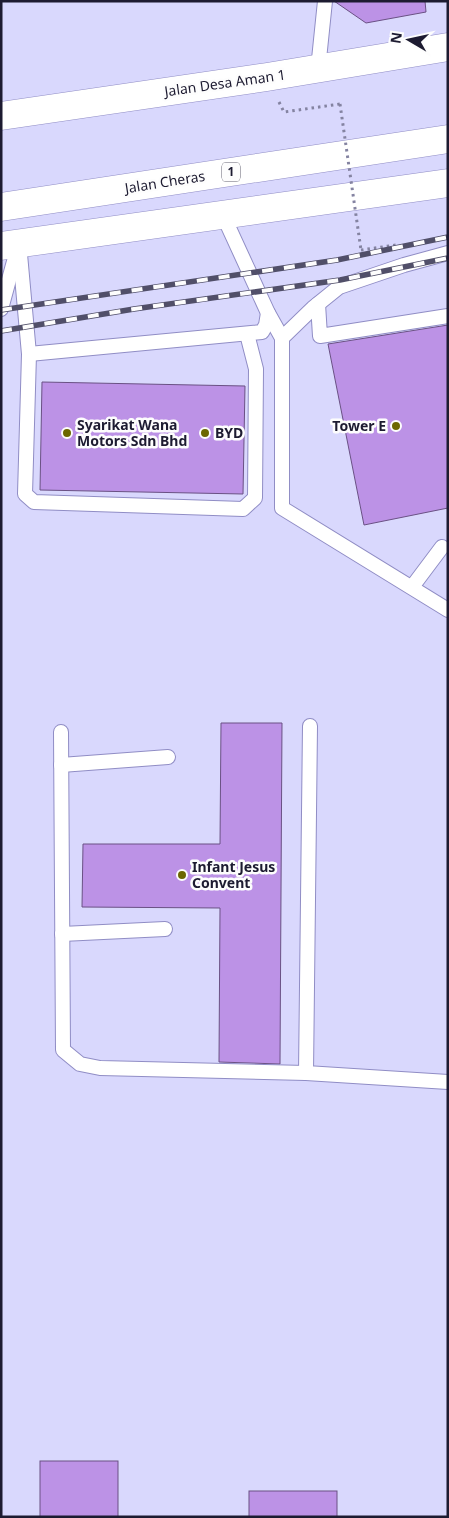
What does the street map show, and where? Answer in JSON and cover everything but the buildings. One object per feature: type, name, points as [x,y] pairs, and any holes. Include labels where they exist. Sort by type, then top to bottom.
[{"type":"main road","name":"Jalan Desa Aman 1","points":[[1,116],[448,48]]},
{"type":"main road","name":"Jalan Cheras","points":[[6,204],[448,139]]},
{"type":"main road","points":[[10,244],[448,183]]},
{"type":"lane","points":[[318,69],[325,1]]},
{"type":"lane","points":[[223,214],[268,313],[282,338],[282,508],[448,610]]},
{"type":"lane","points":[[1,309],[10,244]]},
{"type":"lane","points":[[10,244],[29,354],[25,494],[34,502],[243,509],[255,498],[256,369],[247,334]]},
{"type":"lane","points":[[282,338],[339,287],[404,265],[448,253]]},
{"type":"lane","points":[[318,304],[320,336],[448,316]]},
{"type":"lane","points":[[29,354],[262,332],[266,325],[268,313]]},
{"type":"lane","points":[[412,587],[442,547]]},
{"type":"lane","points":[[306,1074],[310,726]]},
{"type":"lane","points":[[61,732],[63,1050],[80,1064],[100,1068],[306,1074],[448,1082]]},
{"type":"lane","points":[[61,765],[168,758]]},
{"type":"lane","points":[[62,934],[165,929]]},
{"type":"path","points":[[284,112],[340,104],[361,250],[401,244]]},
{"type":"railway","points":[[1,310],[337,260],[448,237]]},
{"type":"railway","points":[[1,331],[134,309],[340,280],[448,258]]},
{"type":"place","name":"Tower E","points":[[396,426]]},
{"type":"place","name":"Syarikat Wana Motors Sdn Bhd","points":[[67,433]]},
{"type":"place","name":"BYD","points":[[205,433]]},
{"type":"place","name":"Infant Jesus Convent","points":[[182,875]]}]
